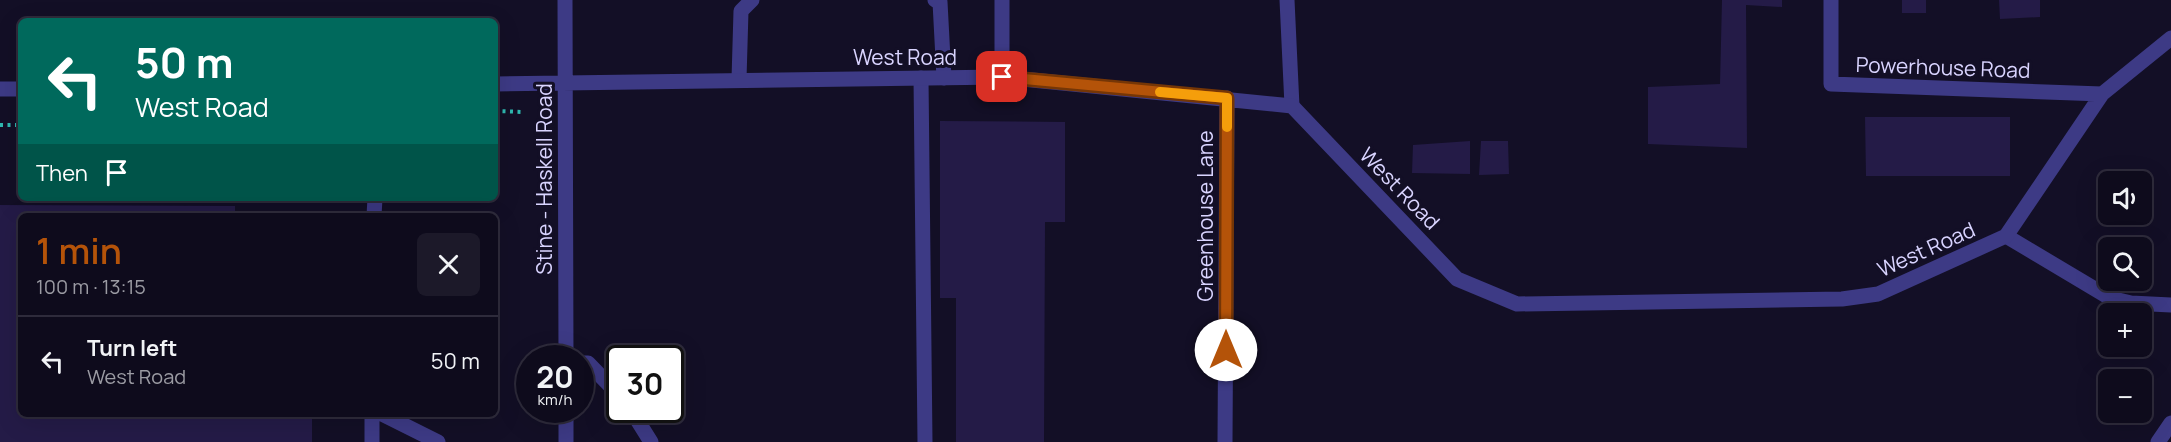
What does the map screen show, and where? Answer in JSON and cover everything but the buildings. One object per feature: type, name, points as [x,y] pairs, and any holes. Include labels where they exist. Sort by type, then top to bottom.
[{"type":"street","name":"Stine - Haskell Road","points":[[565,0],[566,345]]},
{"type":"street","points":[[739,79],[741,11],[752,0]]},
{"type":"street","points":[[935,0],[940,2],[944,78]]},
{"type":"street","points":[[1002,0],[1002,77]]},
{"type":"street","points":[[1287,0],[1292,106]]},
{"type":"street","name":"Powerhouse Road","points":[[1831,0],[1831,84],[2102,94]]},
{"type":"street","name":"West Road","points":[[498,84],[1002,77],[1292,106],[1457,279],[1516,304],[1842,298],[1878,294],[2006,236],[2102,94],[2171,38]]},
{"type":"street","points":[[921,78],[925,442]]},
{"type":"street","points":[[0,89],[18,89]]},
{"type":"street","name":"Greenhouse Lane","points":[[1225,442],[1227,98]]},
{"type":"street","points":[[2006,236],[2110,298],[2131,303],[2171,305]]},
{"type":"street","points":[[594,369],[606,382]]},
{"type":"street","points":[[372,417],[372,442]]},
{"type":"street","points":[[388,417],[438,442]]},
{"type":"street","points":[[566,423],[566,442]]},
{"type":"street","points":[[639,423],[651,442]]},
{"type":"street","points":[[2158,442],[2171,423]]},
{"type":"path","points":[[498,111],[524,112]]},
{"type":"path","points":[[0,125],[18,125]]},
{"type":"slow traffic","points":[[1160,92],[1227,98],[1227,127]]},
{"type":"route","points":[[1002,77],[1227,98],[1226,350]]}]
